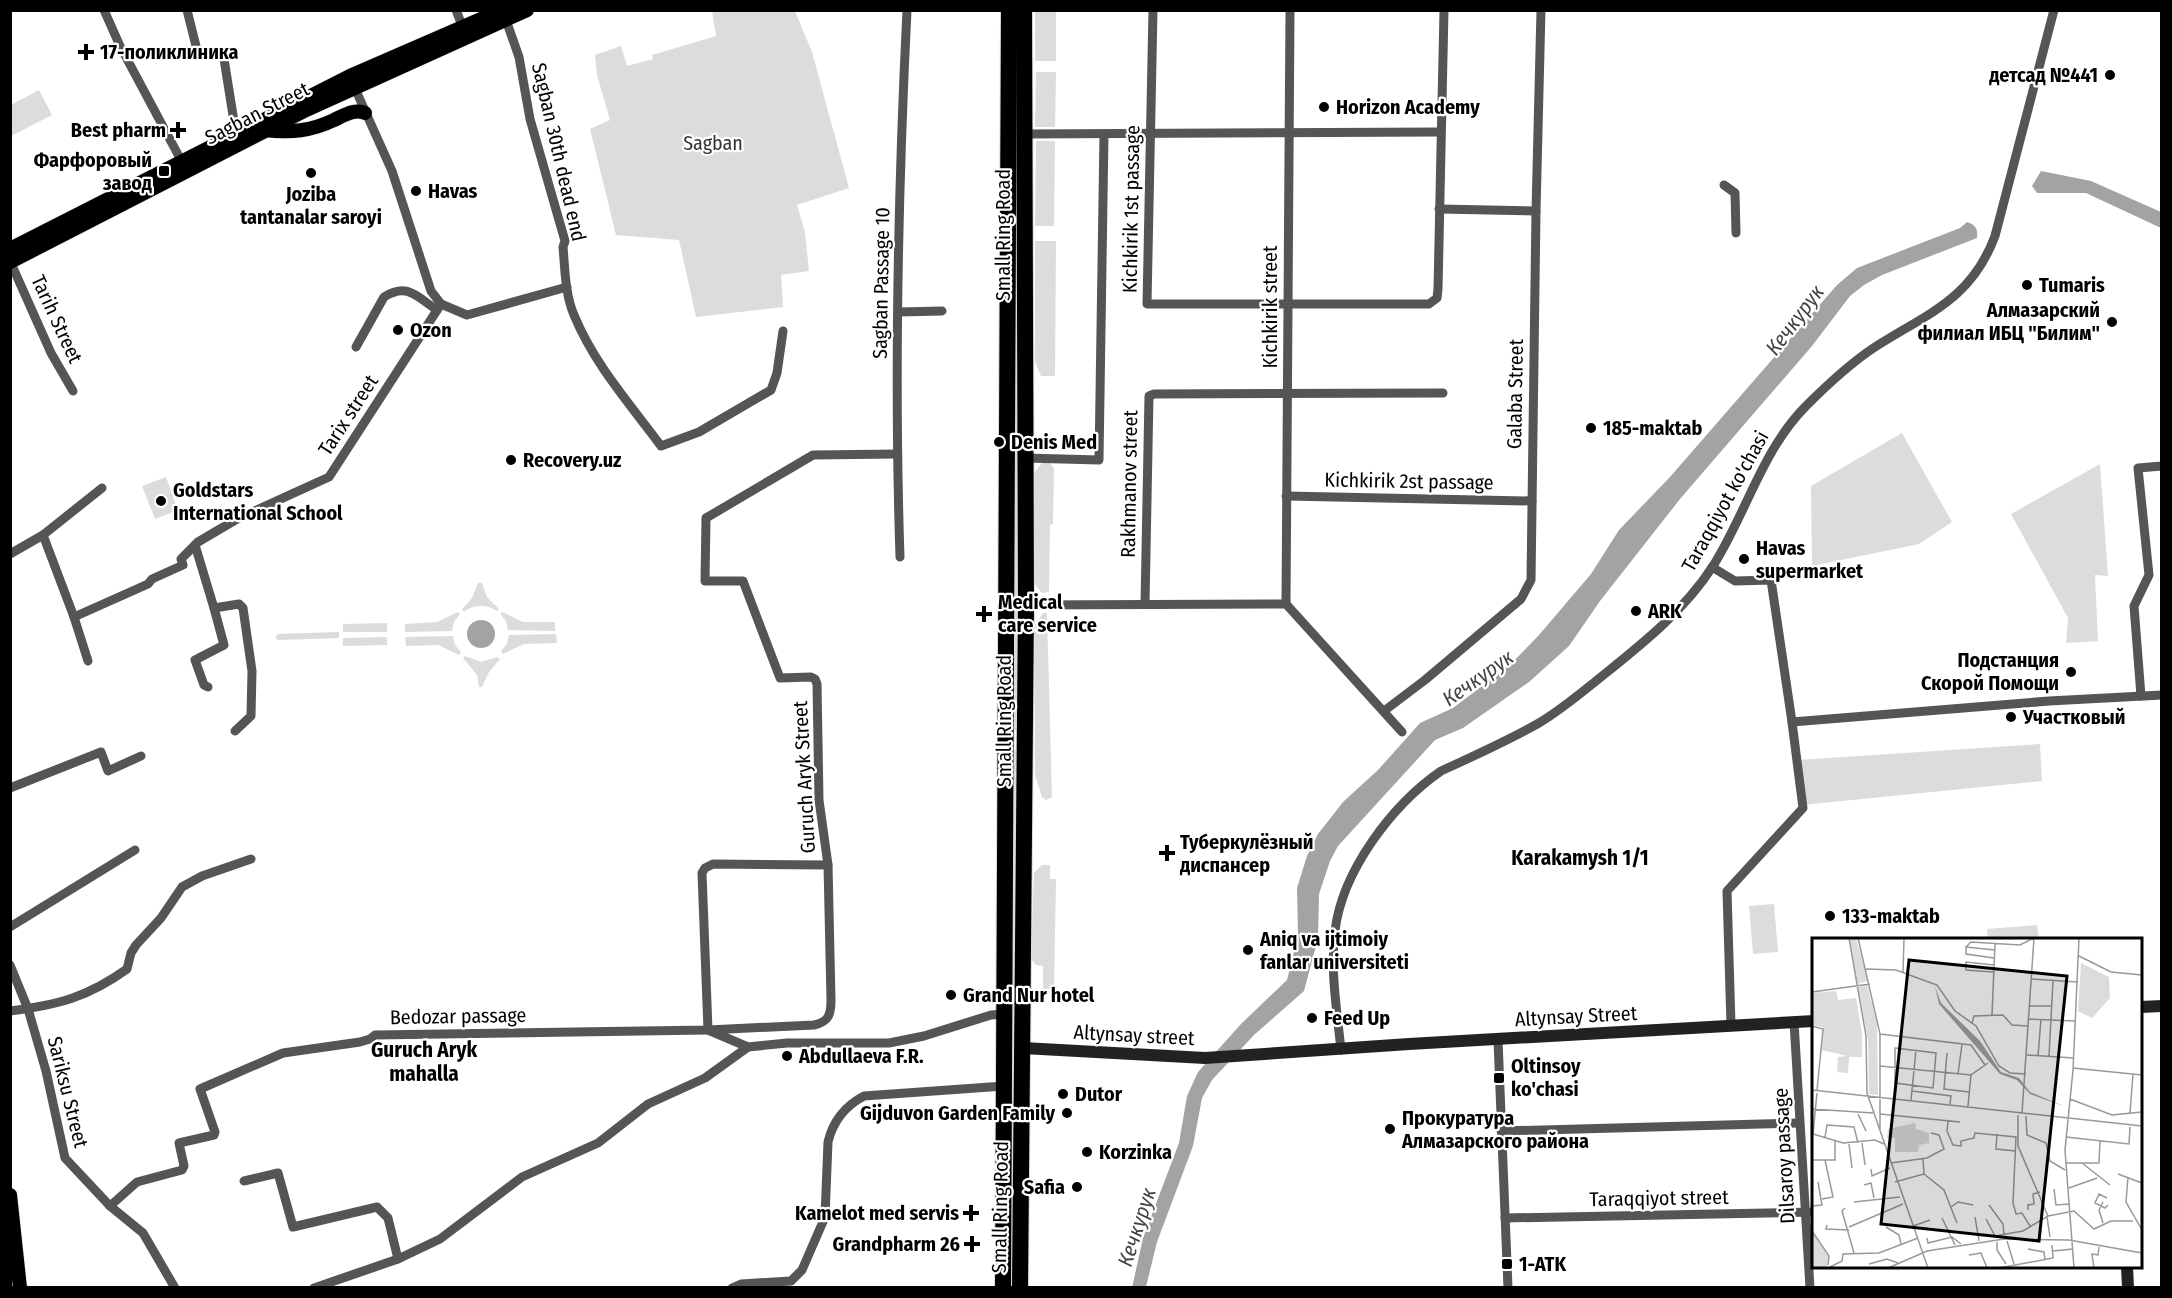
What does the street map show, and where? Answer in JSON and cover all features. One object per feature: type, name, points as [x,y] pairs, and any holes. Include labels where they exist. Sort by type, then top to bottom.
[{"type":"highway","name":"Small Ring Road","points":[[1003,1287],[1023,1048],[1026,605],[1025,458],[1016,245],[1024,134],[1017,44],[1009,10]]},
{"type":"highway","name":"Small Ring Road","points":[[1020,1287],[1004,1086],[1004,1014],[1017,44],[1024,10]]},
{"type":"highway","points":[[1006,745],[1025,745]]},
{"type":"main road","name":"Sagban Street","points":[[11,262],[265,130],[352,82],[464,27],[527,10]]},
{"type":"main road","name":"Sagban Street","points":[[10,249],[236,134],[504,15]]},
{"type":"main road","points":[[265,130],[290,132],[315,129],[351,112],[365,113]]},
{"type":"main road","points":[[10,1195],[21,1287]]},
{"type":"street","points":[[104,10],[120,46],[182,162]]},
{"type":"street","points":[[187,10],[197,50],[218,53],[224,59],[236,134]]},
{"type":"street","points":[[456,10],[464,27]]},
{"type":"street","name":"Sagban Passage 10","points":[[900,557],[897,454],[898,312],[903,77],[907,10]]},
{"type":"street","name":"Kichkirik 1st passage","points":[[1153,10],[1147,304],[1288,304]]},
{"type":"street","name":"Kichkirik street","points":[[1286,604],[1290,10]]},
{"type":"street","points":[[1288,304],[1429,304],[1437,297],[1444,10]]},
{"type":"street","name":"Galaba Street","points":[[1383,711],[1425,681],[1521,598],[1531,580],[1541,10]]},
{"type":"street","name":"Taraqqiyot ko'chasi","points":[[1341,1050],[1333,966],[1337,919],[1354,871],[1385,825],[1420,787],[1441,771],[1526,730],[1572,700],[1638,647],[1687,602],[1728,540],[1771,452],[1790,424],[1822,391],[1873,348],[1957,296],[1987,256],[1999,222],[2054,10]]},
{"type":"street","name":"Sagban 30th dead end","points":[[504,15],[519,57],[530,119],[565,241],[563,247],[567,287],[573,314],[599,364],[661,446],[699,432],[771,390],[777,374],[783,331]]},
{"type":"street","points":[[352,82],[392,171],[431,291],[439,307]]},
{"type":"street","points":[[1024,134],[1440,132]]},
{"type":"street","points":[[1025,458],[1099,460],[1104,134]]},
{"type":"street","points":[[1724,185],[1735,193],[1736,233]]},
{"type":"street","points":[[1439,209],[1536,211]]},
{"type":"street","name":"Tarih Street","points":[[11,262],[51,354],[73,391]]},
{"type":"street","points":[[356,347],[384,297],[400,289],[407,290],[439,307],[467,315],[567,287]]},
{"type":"street","name":"Tarix street","points":[[74,617],[148,584],[152,579],[183,565],[181,558],[195,545],[237,519],[329,477],[439,307]]},
{"type":"street","points":[[898,312],[942,311]]},
{"type":"street","points":[[1288,395],[1443,393]]},
{"type":"street","name":"Rakhmanov street","points":[[1145,604],[1149,396],[1154,394],[1288,395]]},
{"type":"street","name":"Guruch Aryk Street","points":[[814,1026],[825,1022],[831,1010],[828,865],[819,800],[817,684],[811,677],[780,678],[743,581],[705,581],[706,518],[813,455],[897,454]]},
{"type":"street","points":[[2141,696],[2134,606],[2149,575],[2138,468],[2162,466]]},
{"type":"street","points":[[10,554],[43,535],[102,488]]},
{"type":"street","name":"Kichkirik 2st passage","points":[[1286,496],[1532,501]]},
{"type":"street","points":[[43,535],[88,661]]},
{"type":"street","points":[[195,545],[224,645],[195,660],[204,685],[208,687]]},
{"type":"street","points":[[1712,567],[1735,581],[1771,580],[1803,808],[1729,888],[1726,895],[1731,1025]]},
{"type":"street","points":[[214,608],[239,604],[243,609],[252,671],[251,716],[235,731]]},
{"type":"street","points":[[1026,605],[1286,604],[1402,732]]},
{"type":"street","points":[[1792,722],[1956,708],[2162,695]]},
{"type":"street","points":[[10,788],[101,752],[108,771],[141,756]]},
{"type":"street","points":[[10,927],[135,850]]},
{"type":"street","points":[[10,1011],[72,999],[103,986],[128,969],[131,953],[136,945],[161,918],[182,887],[202,876],[251,859]]},
{"type":"street","points":[[828,865],[718,863],[705,868],[702,873],[708,1030],[748,1047],[787,1043],[889,1043],[924,1036],[991,1015],[1004,1014]]},
{"type":"street","name":"Sariksu Street","points":[[10,965],[28,1009],[46,1071],[65,1158],[110,1206],[142,1233],[175,1287]]},
{"type":"street","points":[[2142,1006],[2162,1006]]},
{"type":"street","name":"Altynsay Street","points":[[1242,1056],[1812,1021]]},
{"type":"street","name":"Dilsaroy passage","points":[[1794,1022],[1799,1123],[1809,1213],[1810,1287]]},
{"type":"street","name":"Bedozar passage","points":[[110,1206],[137,1182],[182,1170],[184,1166],[179,1143],[214,1135],[215,1132],[200,1089],[283,1053],[360,1042],[370,1040],[375,1035],[708,1030],[814,1026]]},
{"type":"street","points":[[1498,1040],[1508,1287]]},
{"type":"street","points":[[314,1287],[398,1259],[440,1239],[522,1177],[598,1143],[648,1104],[705,1078],[748,1047]]},
{"type":"street","name":"Altynsay street","points":[[1023,1048],[1205,1058],[1242,1056]]},
{"type":"street","points":[[732,1287],[741,1284],[784,1283],[791,1281],[802,1270],[825,1218],[830,1132],[840,1115],[855,1101],[864,1096],[1004,1086]]},
{"type":"street","points":[[1501,1131],[1799,1123]]},
{"type":"street","points":[[244,1181],[278,1173],[293,1227],[377,1207],[388,1218],[398,1259]]},
{"type":"street","name":"Taraqqiyot street","points":[[1505,1218],[1809,1213]]},
{"type":"street","points":[[2127,1268],[2128,1287]]},
{"type":"green space","name":"Sagban","points":[[712,11],[795,11],[812,52],[849,188],[797,205],[805,232],[809,271],[781,275],[783,307],[696,317],[679,240],[616,235],[590,129],[610,120],[597,75],[595,55],[621,46],[627,66],[653,59],[652,55],[716,36]]},
{"type":"green space","points":[[1035,11],[1056,11],[1056,61],[1035,61]]},
{"type":"green space","points":[[1036,72],[1056,72],[1055,127],[1035,127]]},
{"type":"green space","points":[[39,90],[52,115],[11,136],[11,105]]},
{"type":"green space","points":[[1036,141],[1055,141],[1054,226],[1035,226]]},
{"type":"green space","points":[[1035,241],[1056,241],[1055,376],[1041,376],[1035,362]]},
{"type":"green space","points":[[1012,257],[1018,257],[1018,730],[1012,730]]},
{"type":"green space","points":[[1902,433],[1952,522],[1919,544],[1812,566],[1811,486]]},
{"type":"green space","points":[[1042,463],[1050,463],[1054,469],[1049,592],[1042,593],[1033,582],[1034,473]]},
{"type":"green space","points":[[2100,464],[2108,576],[2095,575],[2098,641],[2066,643],[2068,618],[2011,514]]},
{"type":"green space","points":[[166,477],[178,510],[155,519],[142,486]]},
{"type":"green space","points":[[478,583],[482,583],[487,597],[499,609],[497,611],[480,606],[472,607],[464,612],[462,609],[472,598]]},
{"type":"green space","points":[[458,612],[460,614],[454,622],[452,631],[405,632],[405,624],[437,622]]},
{"type":"green space","points":[[502,612],[523,622],[555,622],[555,631],[508,630],[506,621],[500,614]]},
{"type":"green space","points":[[1043,613],[1047,613],[1052,797],[1046,800],[1042,797],[1035,776],[1034,626]]},
{"type":"green space","points":[[387,623],[387,632],[343,632],[343,624]]},
{"type":"green space","points":[[339,632],[339,638],[278,640],[275,637],[278,634]]},
{"type":"green space","points":[[556,634],[557,643],[524,644],[503,654],[501,651],[507,644],[509,635]]},
{"type":"green space","points":[[453,636],[455,645],[461,652],[459,655],[438,645],[406,646],[405,637]]},
{"type":"green space","points":[[387,637],[387,645],[343,646],[343,638]]},
{"type":"green space","points":[[465,656],[481,662],[497,657],[500,659],[489,672],[482,687],[479,687],[477,675],[463,658]]},
{"type":"green space","points":[[2040,744],[2042,781],[1802,805],[1798,760]]},
{"type":"green space","points":[[1013,750],[1018,750],[1015,1169],[1009,1168]]},
{"type":"green space","points":[[1042,865],[1050,865],[1050,879],[1056,879],[1054,989],[1043,989],[1043,966],[1036,965],[1031,959],[1034,873]]},
{"type":"green space","points":[[1774,904],[1778,952],[1753,954],[1749,906]]},
{"type":"green space","points":[[2037,925],[2039,938],[1988,938],[1987,929]]},
{"type":"shaded area","points":[[2041,171],[2091,181],[2161,212],[2161,228],[2086,193],[2037,193],[2032,186]]},
{"type":"shaded area","points":[[1967,222],[1976,228],[1977,238],[1882,275],[1850,296],[1812,346],[1680,499],[1600,601],[1569,646],[1529,682],[1463,728],[1435,740],[1338,846],[1330,861],[1319,894],[1318,938],[1304,991],[1254,1035],[1212,1080],[1202,1098],[1193,1146],[1157,1242],[1146,1287],[1132,1288],[1143,1238],[1179,1143],[1187,1096],[1198,1072],[1241,1024],[1287,980],[1298,936],[1297,888],[1307,856],[1318,834],[1343,802],[1378,770],[1420,723],[1453,708],[1511,664],[1539,635],[1591,574],[1619,530],[1670,477],[1837,285],[1857,268],[1960,228]]},
{"type":"shaded area","points":[[481,620],[491,624],[495,634],[491,644],[481,648],[471,644],[467,634],[471,624]]},
{"type":"place","name":"17-поликлиника","points":[[86,52]]},
{"type":"place","name":"детсад №441","points":[[2110,75]]},
{"type":"place","name":"Horizon Academy","points":[[1324,107]]},
{"type":"place","name":"Best pharm","points":[[178,130]]},
{"type":"place","name":"Фарфоровый завод","points":[[164,171]]},
{"type":"place","name":"Joziba tantanalar saroyi","points":[[311,173]]},
{"type":"place","name":"Havas","points":[[416,191]]},
{"type":"place","name":"Tumaris","points":[[2027,285]]},
{"type":"place","name":"Алмазарский филиал ИБЦ \"Билим\"","points":[[2112,322]]},
{"type":"place","name":"Ozon","points":[[398,330]]},
{"type":"place","name":"185-maktab","points":[[1591,428]]},
{"type":"place","name":"Denis Med","points":[[999,442]]},
{"type":"place","name":"Recovery.uz","points":[[511,460]]},
{"type":"place","name":"Goldstars International School","points":[[161,501]]},
{"type":"place","name":"Havas supermarket","points":[[1744,559]]},
{"type":"place","name":"ARK","points":[[1636,611]]},
{"type":"place","name":"Medical care service","points":[[984,614]]},
{"type":"place","name":"Подстанция Скорой Помощи","points":[[2071,672]]},
{"type":"place","name":"Участковый","points":[[2011,717]]},
{"type":"place","name":"Туберкулёзный диспансер","points":[[1167,853]]},
{"type":"place","name":"133-maktab","points":[[1830,916]]},
{"type":"place","name":"Aniq va ijtimoiy fanlar universiteti","points":[[1248,950]]},
{"type":"place","name":"Grand Nur hotel","points":[[951,995]]},
{"type":"place","name":"Feed Up","points":[[1312,1018]]},
{"type":"place","name":"Abdullaeva F.R.","points":[[787,1056]]},
{"type":"place","name":"Oltinsoy ko'chasi","points":[[1499,1078]]},
{"type":"place","name":"Dutor","points":[[1063,1094]]},
{"type":"place","name":"Gijduvon Garden Family","points":[[1067,1113]]},
{"type":"place","name":"Прокуратура Алмазарского района","points":[[1390,1129]]},
{"type":"place","name":"Korzinka","points":[[1087,1152]]},
{"type":"place","name":"Safia","points":[[1077,1187]]},
{"type":"place","name":"Kamelot med servis","points":[[971,1213]]},
{"type":"place","name":"Grandpharm 26","points":[[972,1244]]},
{"type":"place","name":"1-ATK","points":[[1507,1264]]},
{"type":"district","name":"Karakamysh 1/1","points":[[1580,858]]},
{"type":"district","name":"Guruch Aryk mahalla","points":[[424,1062]]},
{"type":"water label","name":"Кечкурук","points":[[1795,320]]},
{"type":"water label","name":"Кечкурук","points":[[1478,678]]},
{"type":"water label","name":"Кечкурук","points":[[1137,1227]]}]
